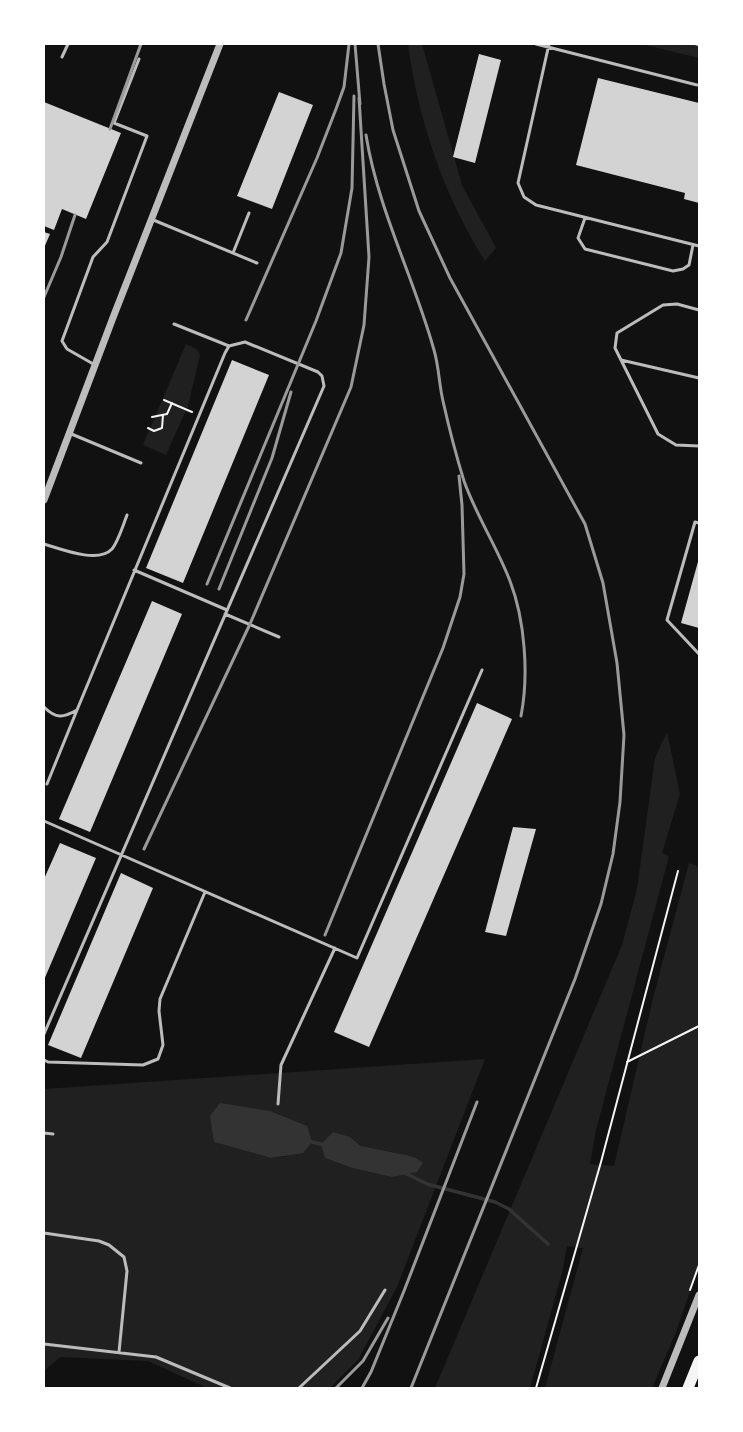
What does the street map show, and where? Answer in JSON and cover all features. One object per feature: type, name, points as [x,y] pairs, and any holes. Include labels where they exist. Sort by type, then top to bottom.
[{"type":"highway","points":[[688,1388],[699,1361]]},
{"type":"street","points":[[44,500],[151,219],[220,44]]},
{"type":"street","points":[[662,1388],[699,1295]]},
{"type":"lane","points":[[62,58],[68,44]]},
{"type":"lane","points":[[536,44],[549,46],[697,85]]},
{"type":"lane","points":[[549,46],[518,183],[524,197],[536,206],[699,246]]},
{"type":"lane","points":[[95,365],[67,349],[62,341],[93,257],[107,242],[147,136],[114,123],[138,58]]},
{"type":"lane","points":[[233,253],[249,213]]},
{"type":"lane","points":[[585,218],[578,238],[585,250],[673,271],[683,269],[689,265],[693,244]]},
{"type":"lane","points":[[151,219],[257,263]]},
{"type":"lane","points":[[699,310],[677,304],[662,306],[617,333],[615,348],[658,434],[676,444],[699,446]]},
{"type":"lane","points":[[44,1034],[324,386],[322,376],[318,372],[245,342],[230,346],[174,324]]},
{"type":"lane","points":[[47,784],[134,570],[199,415],[230,346]]},
{"type":"lane","points":[[621,360],[699,378]]},
{"type":"lane","points":[[69,433],[141,462]]},
{"type":"lane","points":[[44,544],[82,554],[101,556],[112,548],[127,514]]},
{"type":"lane","points":[[699,523],[695,522],[667,620],[699,654]]},
{"type":"lane","points":[[134,570],[227,610]]},
{"type":"lane","points":[[225,614],[279,637]]},
{"type":"lane","points":[[44,822],[357,958],[482,670]]},
{"type":"lane","points":[[44,707],[51,714],[64,717],[76,710]]},
{"type":"lane","points":[[44,1060],[48,1062],[143,1065],[158,1059],[163,1045],[159,1011],[160,999],[205,892]]},
{"type":"lane","points":[[278,1104],[281,1065],[335,948]]},
{"type":"lane","points":[[44,1133],[52,1134]]},
{"type":"lane","points":[[44,1233],[99,1241],[109,1245],[124,1257],[128,1271],[119,1352]]},
{"type":"lane","points":[[299,1388],[360,1331],[385,1290]]},
{"type":"lane","points":[[44,1344],[156,1356],[230,1388]]},
{"type":"path","points":[[695,44],[699,45]]},
{"type":"path","points":[[164,400],[199,415]]},
{"type":"path","points":[[152,417],[167,414],[172,403]]},
{"type":"path","points":[[148,428],[154,431],[162,428],[163,415]]},
{"type":"path","points":[[536,1388],[599,1170],[678,871]]},
{"type":"path","points":[[627,1062],[699,1026]]},
{"type":"shaded area","points":[[408,44],[422,44],[462,185],[496,248],[485,261],[457,210],[435,157],[418,101]]},
{"type":"shaded area","points":[[641,44],[695,44],[699,45],[699,58]]},
{"type":"shaded area","points":[[186,344],[197,349],[200,355],[188,406],[166,455],[143,445]]},
{"type":"shaded area","points":[[667,732],[680,794],[662,853],[669,856],[596,1130],[590,1164],[614,1166],[653,998],[689,863],[699,867],[699,1265],[676,1332],[652,1388],[545,1388],[583,1248],[567,1246],[562,1273],[530,1388],[435,1388],[622,945],[637,889],[655,758]]},
{"type":"shaded area","points":[[485,1059],[397,1287],[358,1360],[330,1388],[207,1388],[148,1361],[60,1357],[44,1371],[44,1089]],"holes":[[[350,1137],[361,1146],[406,1155],[392,1177],[352,1168],[325,1158]],[[214,1142],[288,1156],[271,1158]]]},
{"type":"shaded area","points":[[220,1103],[270,1111],[307,1126],[312,1142],[303,1153],[271,1158],[214,1142],[210,1116]]},
{"type":"shaded area","points":[[333,1132],[350,1137],[361,1146],[406,1155],[416,1158],[423,1163],[417,1172],[392,1177],[352,1168],[325,1158],[321,1144]]},
{"type":"building","points":[[479,54],[501,60],[475,163],[453,157]]},
{"type":"building","points":[[598,78],[699,103],[699,203],[684,199],[685,193],[576,165]]},
{"type":"building","points":[[279,92],[313,105],[272,209],[237,196]]},
{"type":"building","points":[[44,102],[121,133],[86,219],[62,209],[54,230],[44,226]]},
{"type":"building","points":[[44,232],[50,234],[44,248]]},
{"type":"building","points":[[232,360],[269,375],[183,583],[146,568]]},
{"type":"building","points":[[699,558],[699,628],[681,623]]},
{"type":"building","points":[[152,601],[182,614],[90,832],[59,819]]},
{"type":"building","points":[[477,703],[512,719],[369,1047],[334,1032]]},
{"type":"building","points":[[513,827],[536,829],[506,936],[485,932]]},
{"type":"building","points":[[60,843],[96,858],[44,980],[44,879]]},
{"type":"building","points":[[121,873],[153,888],[81,1058],[48,1045]]},
{"type":"waterway","points":[[312,1142],[324,1145]]},
{"type":"waterway","points":[[403,1172],[427,1184],[495,1202],[509,1209],[548,1244]]},
{"type":"railway","points":[[110,129],[141,44]]},
{"type":"railway","points":[[246,320],[317,158],[336,109],[344,87],[349,44]]},
{"type":"railway","points":[[355,44],[360,104]]},
{"type":"railway","points":[[378,44],[393,130],[419,211],[450,278],[585,524],[603,583],[617,663],[624,735],[620,802],[613,854],[601,904],[575,979],[411,1388]]},
{"type":"railway","points":[[207,584],[316,321],[341,253],[352,188],[354,96]]},
{"type":"railway","points":[[144,849],[250,624],[351,387],[364,325],[369,257],[359,98]]},
{"type":"railway","points":[[366,135],[379,190],[426,323],[434,350],[445,411],[464,481],[474,506],[505,568],[515,596],[522,630],[525,666],[525,683],[521,716]]},
{"type":"railway","points":[[44,297],[61,257],[75,215]]},
{"type":"railway","points":[[219,589],[272,458],[291,392]]},
{"type":"railway","points":[[325,935],[443,648],[460,597],[464,574],[462,505],[459,476]]},
{"type":"railway","points":[[362,1388],[371,1372],[404,1291],[477,1102]]},
{"type":"railway","points":[[336,1388],[363,1361],[388,1318]]}]
